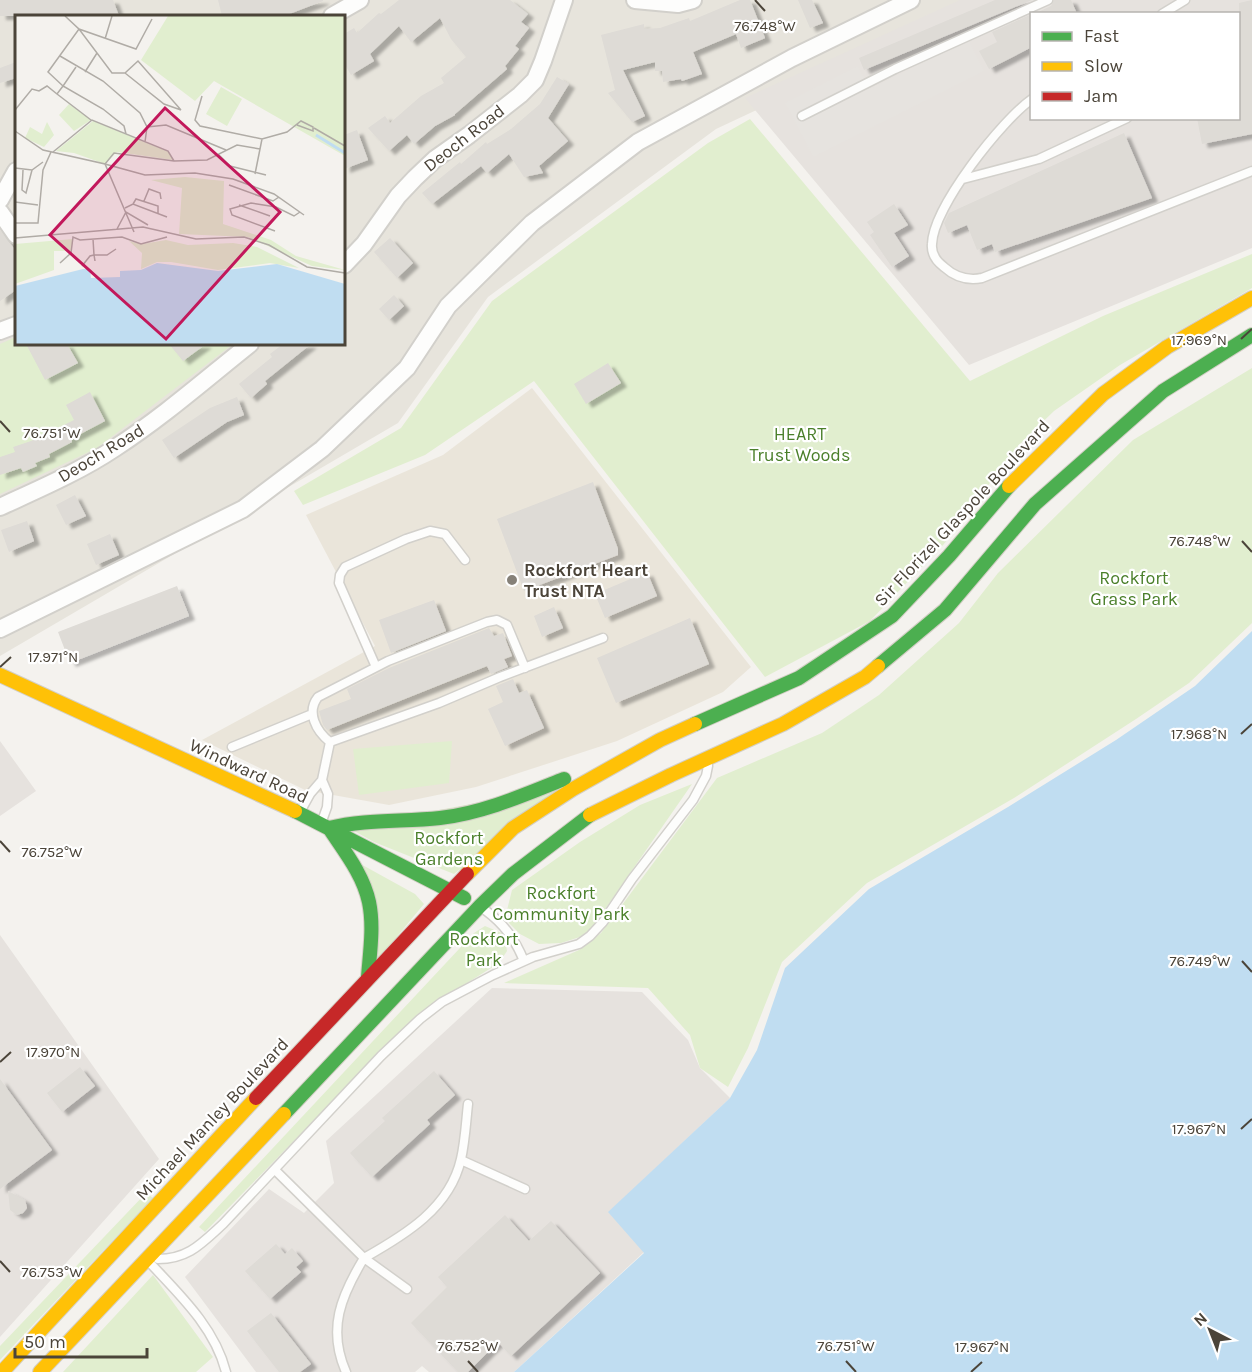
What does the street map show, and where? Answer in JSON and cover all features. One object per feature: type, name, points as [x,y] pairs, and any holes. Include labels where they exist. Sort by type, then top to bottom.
[{"type":"main road","name":"Sir Florizel Glaspole Boulevard","points":[[449,891],[513,828],[573,789],[660,740],[798,678],[892,616],[949,556],[1017,476],[1103,394],[1167,347],[1252,298]]},
{"type":"main road","points":[[40,1372],[480,906],[520,868],[593,813],[783,724],[865,677],[945,610],[1035,504],[1163,391],[1252,335]]},
{"type":"main road","name":"Windward Road","points":[[0,675],[299,813],[480,906]]},
{"type":"main road","points":[[368,977],[371,932],[369,903],[363,883],[325,826],[350,822],[442,818],[494,805],[660,740]]},
{"type":"main road","name":"Michael Manley Boulevard","points":[[2,1372],[449,891]]},
{"type":"street","points":[[334,15],[360,0]]},
{"type":"street","name":"Deoch Road","points":[[345,264],[364,244],[398,196],[415,178],[435,159],[469,135],[534,80],[564,0]]},
{"type":"street","points":[[635,0],[678,4],[693,0]]},
{"type":"street","points":[[0,629],[243,508],[321,449],[407,368],[448,306],[532,223],[638,142],[792,58],[911,0]]},
{"type":"street","points":[[0,200],[15,173]]},
{"type":"street","points":[[0,212],[15,234]]},
{"type":"street","points":[[0,331],[15,325]]},
{"type":"street","name":"Deoch Road","points":[[0,507],[70,474],[114,449],[151,423],[249,345]]},
{"type":"lane","points":[[802,116],[895,69],[1048,0]]},
{"type":"lane","points":[[1165,12],[1185,0]]},
{"type":"lane","points":[[1030,101],[995,134],[942,209],[932,244],[933,256],[950,272],[971,280],[982,278],[1252,171]]},
{"type":"lane","points":[[963,179],[1039,159],[1123,120]]},
{"type":"lane","points":[[376,668],[339,583],[340,575],[345,567],[406,539],[430,531],[445,534],[465,560]]},
{"type":"lane","points":[[330,742],[320,732],[312,714],[313,703],[318,697],[376,668],[487,622],[497,620],[507,625],[525,668]]},
{"type":"lane","points":[[330,742],[439,703],[603,638]]},
{"type":"lane","points":[[232,747],[312,714]]},
{"type":"lane","points":[[299,813],[310,794],[322,780],[330,742]]},
{"type":"lane","points":[[147,1259],[174,1259],[191,1251],[223,1224],[381,1056],[420,1019],[442,1002],[524,961],[579,944],[590,936],[603,922],[632,879],[693,800],[706,776],[710,757]]},
{"type":"lane","points":[[322,780],[328,794],[325,826]]},
{"type":"lane","points":[[480,906],[508,930],[524,961]]},
{"type":"lane","points":[[346,1372],[336,1338],[347,1287],[364,1258],[391,1243],[422,1221],[449,1188],[461,1160],[468,1104]]},
{"type":"lane","points":[[461,1160],[525,1189]]},
{"type":"lane","points":[[275,1170],[364,1258],[407,1289]]},
{"type":"lane","points":[[147,1259],[191,1308],[215,1342],[226,1372]]},
{"type":"shaded area","points":[[0,0],[991,0],[716,129],[488,297],[398,423],[0,656]]},
{"type":"shaded area","points":[[960,0],[1252,0],[1252,248],[969,365],[745,98]]},
{"type":"shaded area","points":[[969,40],[984,71],[813,157],[785,103],[858,66],[870,89]]},
{"type":"shaded area","name":"Rockfort Heart Trust NTA","points":[[532,388],[751,667],[723,692],[617,741],[476,787],[389,805],[305,790],[202,740],[375,646],[306,515],[443,455]]},
{"type":"shaded area","points":[[0,741],[36,791],[0,816]]},
{"type":"shaded area","points":[[0,935],[159,1159],[0,1337]]},
{"type":"shaded area","points":[[492,988],[642,992],[688,1040],[700,1068],[730,1098],[609,1212],[644,1252],[514,1372],[429,1372],[422,1366],[415,1372],[256,1372],[185,1277],[269,1189],[304,1213],[334,1183],[326,1141]]},
{"type":"green space","name":"HEART Trust Woods","points":[[750,119],[970,381],[1103,316],[1252,254],[1252,288],[1120,365],[1054,411],[1017,447],[944,544],[870,621],[765,677],[534,381],[425,455],[303,505],[294,491],[401,428],[492,301],[708,143]]},
{"type":"green space","points":[[15,337],[15,345],[232,345],[97,448],[0,494],[0,344]]},
{"type":"green space","name":"Rockfort Grass Park","points":[[1252,368],[1252,623],[1189,683],[1136,719],[1014,798],[867,883],[782,962],[748,1048],[728,1087],[700,1068],[690,1035],[648,988],[504,983],[579,950],[601,933],[717,778],[822,733],[879,695],[959,623],[998,573],[1133,440]]},
{"type":"green space","points":[[452,741],[449,783],[359,795],[353,749]]},
{"type":"green space","name":"Rockfort Community Park","points":[[692,784],[592,928],[580,937],[561,943],[539,944],[520,934],[509,923],[507,910],[512,890],[580,842],[640,805]]},
{"type":"green space","name":"Rockfort Gardens","points":[[563,787],[454,874],[374,842],[347,827]]},
{"type":"green space","name":"Rockfort Park","points":[[357,862],[415,894],[424,904],[374,964]]},
{"type":"green space","name":"Rockfort Park","points":[[485,926],[504,934],[507,951],[499,963],[440,1000],[370,1063],[205,1232],[199,1227],[474,933]]},
{"type":"green space","points":[[146,1193],[153,1198],[0,1360],[0,1346]]},
{"type":"green space","points":[[153,1275],[213,1357],[196,1372],[63,1372]]},
{"type":"water","points":[[1252,631],[1252,1372],[514,1372],[644,1253],[608,1212],[730,1098],[757,1050],[785,968],[869,889],[1116,740],[1195,686]]},
{"type":"building","points":[[0,0],[113,0],[119,15],[15,15],[0,16]]},
{"type":"building","points":[[218,0],[323,0],[287,15],[222,15]]},
{"type":"building","points":[[399,0],[510,0],[528,14],[521,22],[529,28],[515,46],[519,49],[505,66],[507,69],[455,115],[435,126],[414,144],[407,135],[389,151],[368,128],[385,116],[390,123],[421,96],[444,83],[441,78],[466,57],[451,39],[440,18],[411,42],[399,26],[370,54],[374,61],[351,75],[345,65],[345,33],[354,28],[357,33],[379,13],[381,14]]},
{"type":"building","points":[[740,0],[750,0],[765,38],[741,48],[736,34],[693,52],[702,74],[682,81],[681,79],[663,82],[662,71],[655,71],[655,62],[623,70],[645,116],[632,122],[608,93],[615,90],[601,35],[644,24],[644,29],[660,28],[689,18],[690,21]]},
{"type":"building","points":[[798,0],[812,0],[823,23],[810,28]]},
{"type":"building","points":[[995,0],[1032,0],[864,70],[859,58]]},
{"type":"building","points":[[1054,0],[1071,0],[1076,12],[1038,12],[1051,6]]},
{"type":"building","points":[[1252,0],[1252,134],[1202,144],[1197,120],[1240,120],[1239,3]]},
{"type":"building","points":[[1030,15],[1030,48],[989,69],[979,51],[997,42],[992,32]]},
{"type":"building","points":[[15,62],[15,78],[0,83],[0,68]]},
{"type":"building","points":[[557,77],[569,84],[548,118],[568,141],[539,166],[543,173],[524,177],[509,154],[487,173],[481,166],[432,204],[422,193],[486,142],[487,144],[511,129],[540,104]]},
{"type":"building","points":[[357,130],[368,160],[345,169],[345,135]]},
{"type":"building","points":[[1124,133],[1152,198],[995,252],[992,244],[977,250],[967,225],[948,233],[944,223],[949,213]]},
{"type":"building","points":[[894,204],[908,225],[894,233],[909,256],[892,267],[870,235],[874,232],[867,222]]},
{"type":"building","points":[[0,230],[15,250],[15,291],[0,301]]},
{"type":"building","points":[[390,238],[413,263],[397,278],[374,252]]},
{"type":"building","points":[[394,295],[404,306],[389,320],[379,309]]},
{"type":"building","points":[[27,345],[68,345],[78,363],[45,380]]},
{"type":"building","points":[[170,345],[205,345],[183,361]]},
{"type":"building","points":[[282,345],[310,345],[265,381],[267,384],[251,398],[239,384],[272,357],[270,354]]},
{"type":"building","points":[[608,363],[621,383],[586,404],[574,384]]},
{"type":"building","points":[[90,392],[105,421],[71,439],[72,442],[49,454],[50,457],[35,463],[37,466],[23,472],[21,468],[0,475],[0,457],[15,452],[13,447],[74,420],[66,405]]},
{"type":"building","points":[[237,397],[244,415],[227,422],[174,458],[162,440],[210,408]]},
{"type":"building","points":[[593,482],[618,549],[618,555],[524,591],[497,519]]},
{"type":"building","points":[[75,495],[86,516],[66,525],[56,505]]},
{"type":"building","points":[[27,521],[34,541],[9,552],[1,530]]},
{"type":"building","points":[[110,534],[119,555],[96,565],[87,544]]},
{"type":"building","points":[[647,572],[657,596],[605,618],[595,594]]},
{"type":"building","points":[[177,586],[189,616],[70,663],[58,632]]},
{"type":"building","points":[[434,600],[446,631],[391,653],[379,620]]},
{"type":"building","points":[[554,607],[563,628],[542,637],[534,616]]},
{"type":"building","points":[[690,618],[709,664],[616,703],[597,658]]},
{"type":"building","points":[[489,628],[494,636],[503,633],[512,656],[504,659],[508,667],[491,674],[487,666],[327,730],[323,725],[319,711],[351,699],[347,689],[389,668]]},
{"type":"building","points":[[513,679],[519,693],[527,690],[544,728],[505,746],[488,709],[503,702],[496,686]]},
{"type":"building","points":[[80,1067],[95,1086],[62,1112],[47,1093]]},
{"type":"building","points":[[434,1071],[455,1095],[427,1120],[430,1124],[372,1177],[350,1153],[385,1121],[382,1118]]},
{"type":"building","points":[[0,1079],[52,1150],[0,1189]]},
{"type":"building","points":[[8,1191],[25,1200],[27,1208],[23,1213],[17,1215],[10,1210]]},
{"type":"building","points":[[505,1215],[529,1241],[551,1221],[600,1273],[511,1356],[498,1342],[468,1372],[458,1372],[411,1323],[447,1287],[438,1277]]},
{"type":"building","points":[[276,1244],[285,1254],[292,1248],[303,1261],[296,1267],[301,1272],[270,1299],[245,1271]]},
{"type":"building","points":[[271,1313],[311,1364],[300,1372],[279,1372],[247,1331]]},
{"type":"traffic: fast","points":[[878,666],[945,610],[1035,504],[1163,391],[1252,335]]},
{"type":"traffic: fast","points":[[695,724],[799,678],[892,616],[949,556],[1009,486]]},
{"type":"traffic: fast","points":[[368,977],[371,949],[369,902],[358,872],[329,828],[357,823],[456,816],[503,803],[564,779]]},
{"type":"traffic: fast","points":[[295,811],[464,898]]},
{"type":"traffic: fast","points":[[284,1114],[480,906],[513,874],[590,815]]},
{"type":"traffic: slow","points":[[1009,486],[1103,394],[1167,347],[1252,298]]},
{"type":"traffic: slow","points":[[590,815],[783,724],[865,677],[878,666]]},
{"type":"traffic: slow","points":[[0,675],[295,811]]},
{"type":"traffic: slow","points":[[467,874],[513,828],[573,789],[660,740],[695,724]]},
{"type":"traffic: slow","points":[[2,1372],[256,1098]]},
{"type":"traffic: slow","points":[[40,1372],[284,1114]]},
{"type":"traffic: jam","points":[[256,1098],[467,874]]},
{"type":"place","name":"Rockfort Heart Trust NTA","points":[[512,580]]}]
